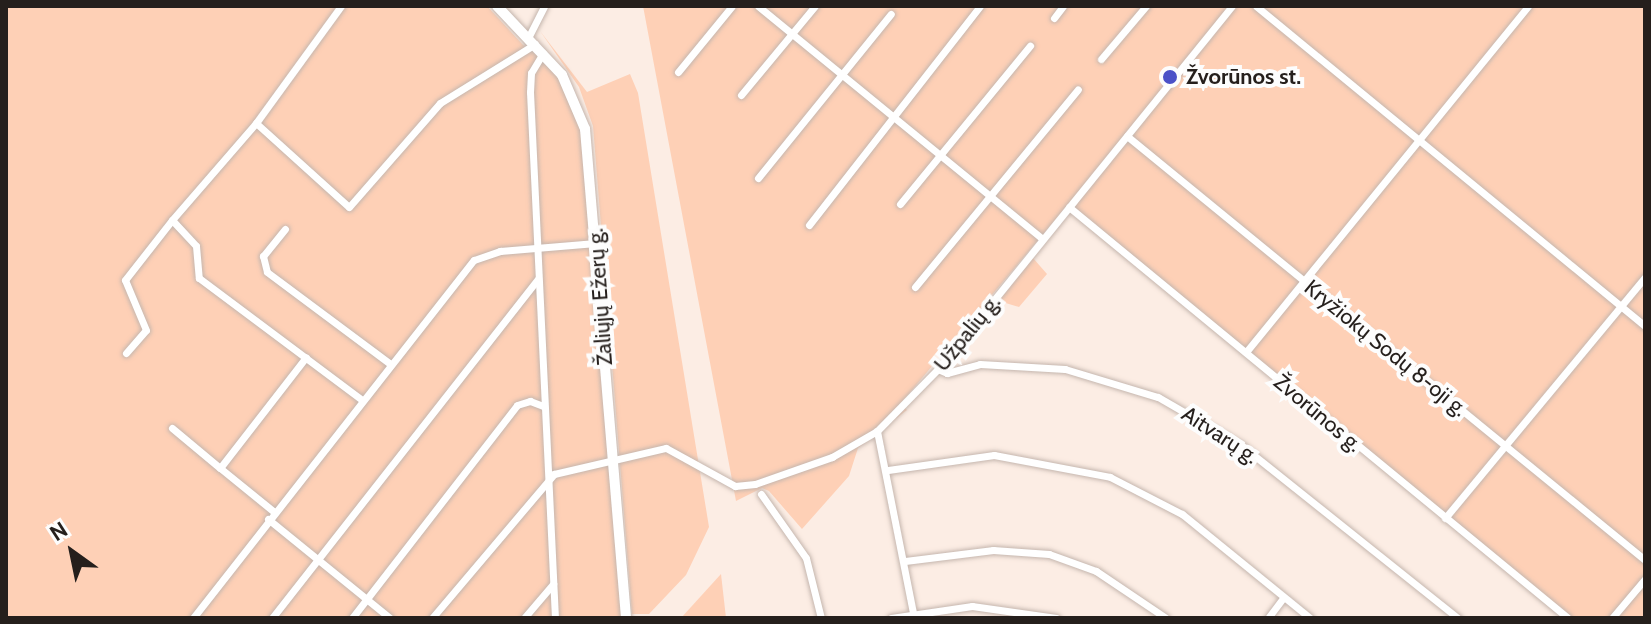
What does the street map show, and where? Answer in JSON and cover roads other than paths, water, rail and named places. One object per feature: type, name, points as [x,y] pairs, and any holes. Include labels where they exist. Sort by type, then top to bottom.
[{"type":"main road","name":"Žaliųjų Ežerų g.","points":[[497,6],[570,86],[581,112],[596,243],[626,618]]},
{"type":"street","points":[[126,353],[146,330],[125,280],[256,123],[341,6]]},
{"type":"street","points":[[256,123],[349,207],[440,103],[532,41],[544,6]]},
{"type":"street","points":[[678,72],[732,6]]},
{"type":"street","points":[[758,6],[1043,239]]},
{"type":"street","points":[[741,95],[815,6]]},
{"type":"street","points":[[809,225],[890,116],[980,6]]},
{"type":"street","points":[[1054,18],[1063,6]]},
{"type":"street","points":[[1101,59],[1146,6]]},
{"type":"street","name":"Užpalių g.","points":[[549,477],[666,448],[735,486],[755,484],[832,457],[877,431],[938,369],[1232,6]]},
{"type":"street","points":[[1256,6],[1645,326]]},
{"type":"street","points":[[1246,352],[1528,6]]},
{"type":"street","points":[[758,178],[891,14]]},
{"type":"street","points":[[900,204],[1030,46]]},
{"type":"street","points":[[543,53],[531,73],[530,92],[555,618]]},
{"type":"street","points":[[915,287],[1078,89]]},
{"type":"street","name":"Kryžiokų Sodų 8-oji g.","points":[[1127,136],[1645,560]]},
{"type":"street","name":"Žvorūnos g.","points":[[1069,207],[1568,618]]},
{"type":"street","points":[[172,220],[194,240],[199,278],[361,399]]},
{"type":"street","points":[[285,229],[263,256],[267,272],[389,363]]},
{"type":"street","points":[[193,618],[389,363],[477,257],[537,246],[596,243]]},
{"type":"street","points":[[1445,518],[1645,277]]},
{"type":"street","points":[[272,618],[538,279]]},
{"type":"street","points":[[220,468],[306,357]]},
{"type":"street","name":"Aitvarų g.","points":[[938,369],[947,373],[980,364],[1065,369],[1158,397],[1241,445],[1458,618]]},
{"type":"street","points":[[352,618],[517,405],[526,401],[543,406]]},
{"type":"street","points":[[172,428],[273,511]]},
{"type":"street","points":[[877,431],[888,470],[914,616]]},
{"type":"street","points":[[888,470],[994,455],[1110,477],[1182,514],[1310,618]]},
{"type":"street","points":[[432,618],[549,477]]},
{"type":"street","points":[[761,494],[806,558],[821,618]]},
{"type":"street","points":[[268,519],[390,618]]},
{"type":"street","points":[[905,561],[993,550],[1049,554],[1096,571],[1166,618]]},
{"type":"street","points":[[1612,618],[1645,579]]},
{"type":"street","points":[[524,618],[553,584]]},
{"type":"street","points":[[1268,618],[1284,597]]},
{"type":"street","points":[[891,618],[972,606],[1056,618]]},
{"type":"place","name":"Žvorūnos st.","points":[[1170,77]]}]
